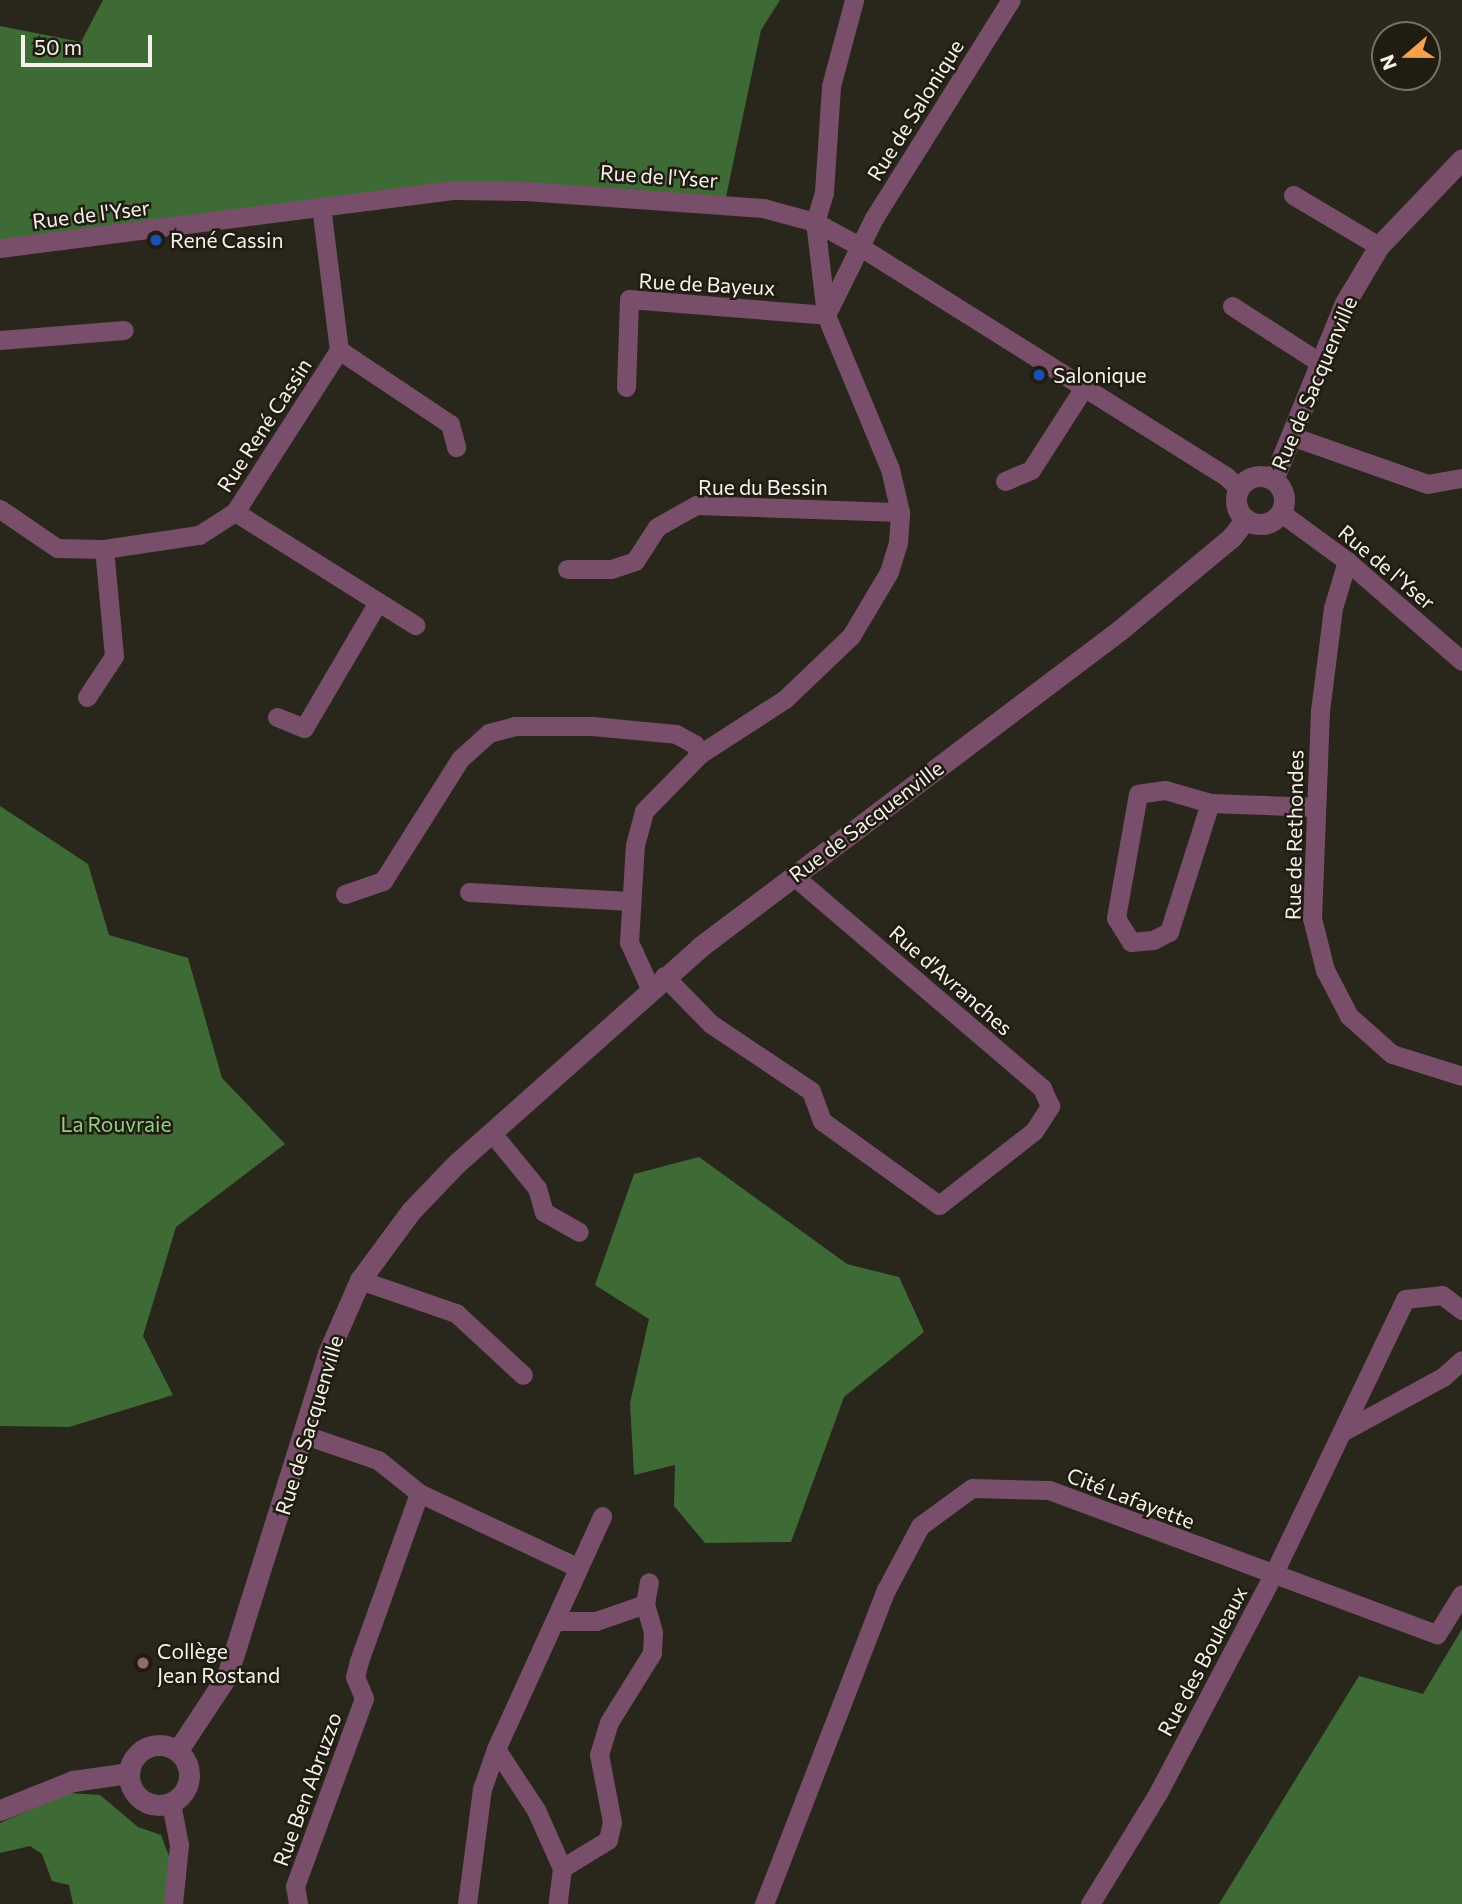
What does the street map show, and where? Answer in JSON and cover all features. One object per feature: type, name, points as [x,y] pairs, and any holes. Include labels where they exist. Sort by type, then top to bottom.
[{"type":"street","points":[[657,982],[629,942],[635,845],[644,811],[700,754],[785,699],[851,636],[890,572],[900,512],[890,469],[826,315],[815,222],[824,192],[831,86],[854,0]]},
{"type":"street","name":"Rue de Salonique","points":[[826,315],[859,246],[1011,0]]},
{"type":"street","name":"Rue de Sacquenville","points":[[1273,480],[1318,362],[1379,246],[1462,159]]},
{"type":"street","name":"Rue de l'Yser","points":[[0,248],[454,190],[525,191],[730,204],[815,222],[859,246],[1083,389],[1226,476],[1239,489]]},
{"type":"street","points":[[1293,195],[1379,246]]},
{"type":"street","points":[[321,205],[339,350],[450,424],[456,447]]},
{"type":"street","name":"Rue de Bayeux","points":[[626,387],[629,299],[826,315]]},
{"type":"street","points":[[1232,306],[1318,362]]},
{"type":"street","points":[[0,340],[124,330]]},
{"type":"street","name":"Rue René Cassin","points":[[0,509],[57,548],[104,549],[199,535],[235,512],[339,350]]},
{"type":"street","points":[[1005,481],[1031,470],[1083,389]]},
{"type":"street","points":[[1291,436],[1427,484],[1462,478]]},
{"type":"street","points":[[1250,478],[1273,480],[1283,492],[1280,512],[1267,523],[1246,519],[1237,504],[1239,489],[1250,478]]},
{"type":"street","name":"Rue du Bessin","points":[[566,569],[611,569],[635,561],[657,527],[696,505],[900,512]]},
{"type":"street","points":[[235,512],[415,625]]},
{"type":"street","name":"Rue de l'Yser","points":[[1280,512],[1347,561],[1462,661]]},
{"type":"street","name":"Rue de Sacquenville","points":[[178,1750],[227,1676],[305,1435],[328,1353],[360,1280],[411,1211],[657,982],[793,875],[1120,630],[1231,538],[1246,519]]},
{"type":"street","points":[[87,697],[114,656],[104,549]]},
{"type":"street","name":"Rue de Rethondes","points":[[1347,561],[1333,608],[1320,711],[1312,918],[1325,970],[1349,1016],[1392,1054],[1462,1076]]},
{"type":"street","points":[[277,717],[304,728],[378,602]]},
{"type":"street","points":[[345,894],[383,881],[460,759],[489,733],[515,726],[592,726],[676,734],[694,744],[700,754]]},
{"type":"street","points":[[1210,803],[1169,932],[1153,940],[1131,942],[1116,918],[1138,794],[1165,790],[1210,803],[1315,807]]},
{"type":"street","name":"Rue d'Avranches","points":[[657,982],[711,1024],[811,1091],[822,1121],[939,1205],[1034,1130],[1050,1106],[1042,1088],[793,875]]},
{"type":"street","points":[[469,892],[631,901]]},
{"type":"street","points":[[492,1133],[537,1188],[544,1212],[579,1232]]},
{"type":"street","points":[[360,1280],[456,1313],[523,1375]]},
{"type":"street","name":"Rue des Bouleaux","points":[[1090,1904],[1158,1793],[1272,1577],[1405,1299],[1442,1295],[1462,1310]]},
{"type":"street","points":[[1342,1432],[1443,1377],[1462,1360]]},
{"type":"street","points":[[305,1435],[378,1460],[419,1493],[577,1567]]},
{"type":"street","name":"Cité Lafayette","points":[[764,1904],[886,1590],[920,1526],[972,1488],[1049,1490],[1272,1577],[1437,1634],[1462,1594]]},
{"type":"street","name":"Rue Ben Abruzzo","points":[[298,1904],[295,1886],[364,1698],[355,1676],[359,1661],[419,1493]]},
{"type":"street","points":[[467,1904],[482,1789],[496,1749],[602,1516]]},
{"type":"street","points":[[562,1868],[608,1840],[612,1822],[599,1754],[609,1722],[652,1653],[653,1632],[645,1604],[649,1582]]},
{"type":"street","points":[[555,1621],[596,1621],[645,1604]]},
{"type":"street","points":[[0,1810],[74,1781],[129,1773],[144,1749],[162,1745],[178,1750],[186,1759],[189,1780],[171,1803],[179,1845],[173,1904]]},
{"type":"street","points":[[496,1749],[536,1810],[562,1868],[558,1903]]},
{"type":"street","points":[[129,1773],[142,1800],[171,1803]]},
{"type":"green space","points":[[103,0],[780,0],[761,30],[726,197],[446,186],[0,244],[0,26],[81,42]]},
{"type":"green space","name":"La Rouvraie","points":[[0,806],[88,864],[109,935],[188,958],[222,1078],[285,1144],[176,1227],[143,1336],[173,1395],[69,1427],[0,1426]]},
{"type":"green space","points":[[699,1157],[847,1264],[899,1277],[924,1332],[844,1397],[791,1542],[705,1543],[674,1506],[675,1465],[634,1475],[630,1403],[649,1319],[595,1285],[634,1174]]},
{"type":"green space","points":[[1462,1629],[1462,1904],[1219,1904],[1359,1676],[1423,1694]]},
{"type":"green space","points":[[68,1793],[100,1795],[138,1827],[161,1835],[170,1859],[166,1904],[73,1904],[69,1885],[52,1881],[42,1854],[30,1846],[0,1853],[0,1823]]},
{"type":"place","name":"René Cassin","points":[[156,240]]},
{"type":"place","name":"Salonique","points":[[1039,375]]},
{"type":"place","name":"Collège Jean Rostand","points":[[143,1663]]}]
